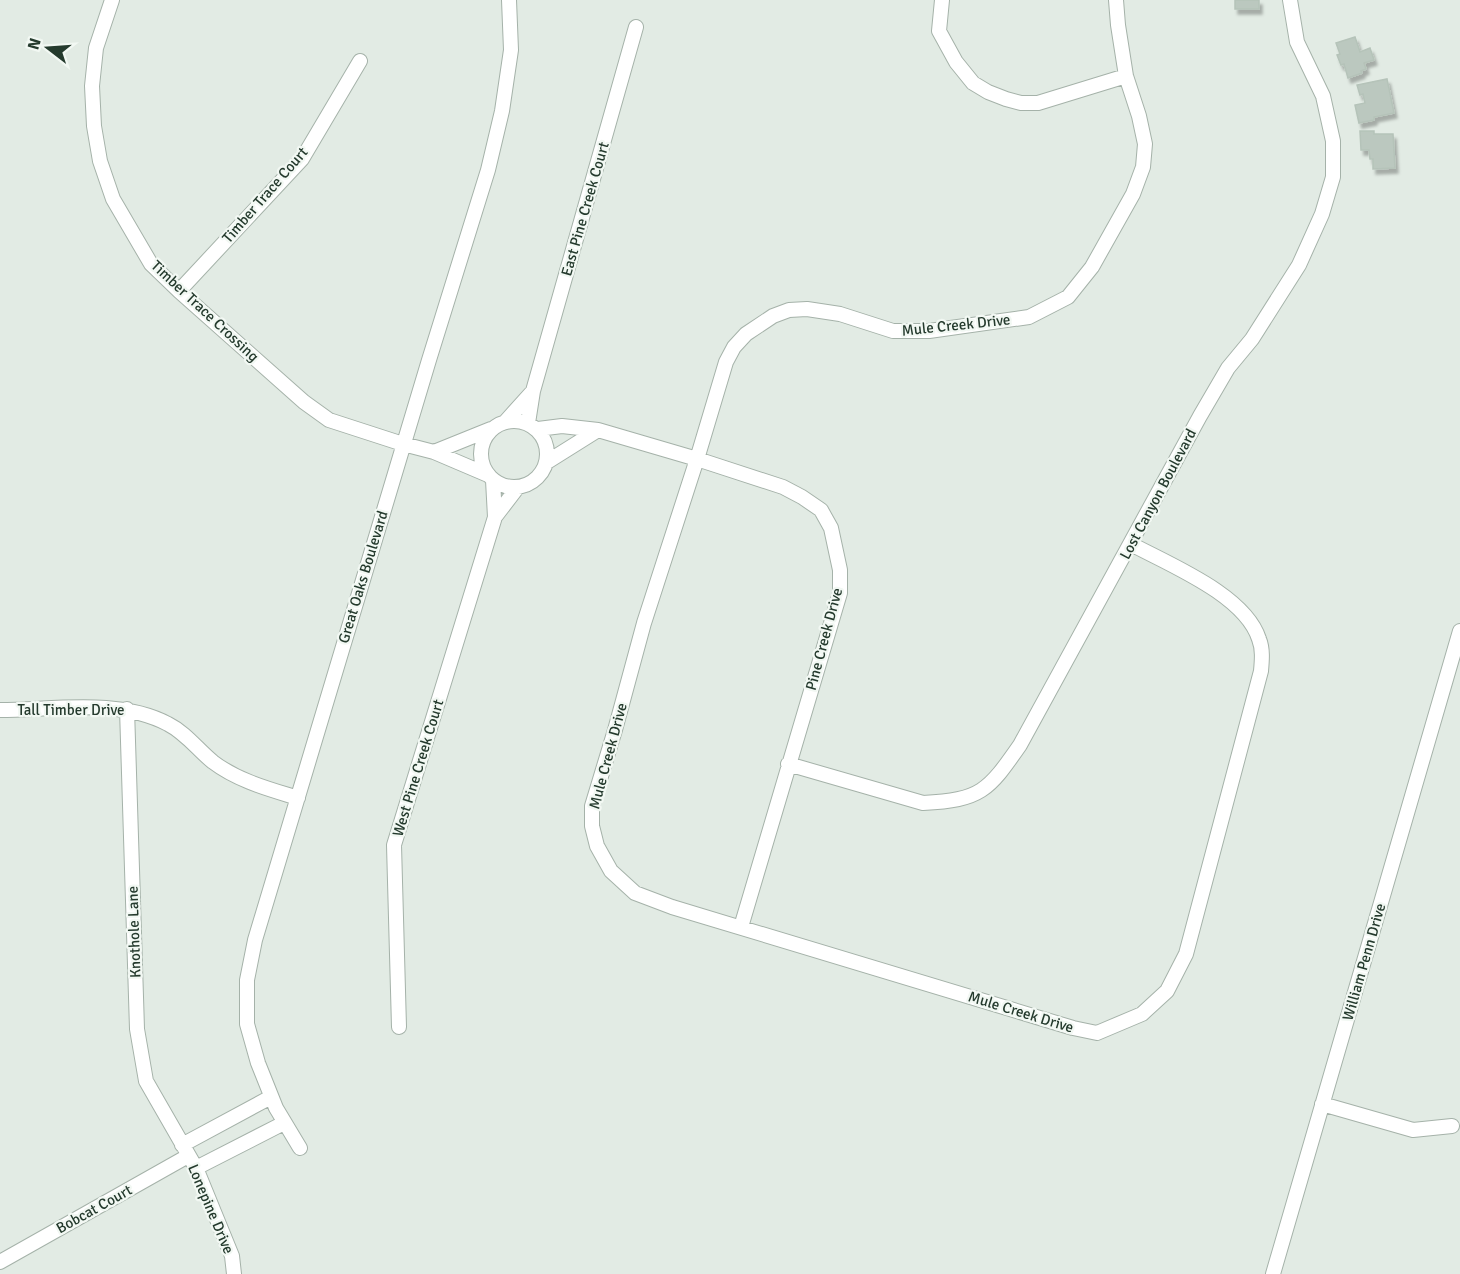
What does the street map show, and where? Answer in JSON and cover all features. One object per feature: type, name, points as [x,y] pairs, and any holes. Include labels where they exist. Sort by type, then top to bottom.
[{"type":"street","name":"Timber Trace Crossing","points":[[112,0],[96,48],[92,86],[94,126],[100,161],[112,199],[151,264],[304,402],[329,420],[403,444]]},
{"type":"street","name":"Great Oaks Boulevard","points":[[300,1148],[271,1097],[258,1063],[247,1024],[247,980],[255,940],[403,444],[488,170],[502,111],[511,50],[509,0]]},
{"type":"street","points":[[942,0],[939,32],[956,62],[973,82],[988,92],[1021,103],[1038,104],[1126,76]]},
{"type":"street","name":"Mule Creek Drive","points":[[1116,0],[1126,76],[1145,144],[1143,167],[1133,194],[1092,267],[1068,297],[1029,317],[929,331],[893,331],[840,314],[807,309],[789,310],[773,316],[747,334],[734,347],[726,362],[698,459],[644,623],[592,806],[592,826],[597,846],[611,871],[635,893],[672,907],[1073,1028],[1097,1033],[1142,1014],[1167,991],[1186,954],[1261,671],[1262,654],[1259,638],[1244,612],[1216,590],[1131,544]]},
{"type":"street","name":"Lost Canyon Boulevard","points":[[788,764],[923,803],[965,798],[990,785],[1020,745],[1228,368],[1252,339],[1299,265],[1322,214],[1333,177],[1333,141],[1323,96],[1297,42],[1290,0]]},
{"type":"street","name":"East Pine Creek Court","points":[[533,426],[533,391],[636,27]]},
{"type":"street","name":"Timber Trace Court","points":[[179,291],[302,159],[360,61]]},
{"type":"street","name":"East Pine Creek Court","points":[[506,421],[533,391]]},
{"type":"street","points":[[434,452],[506,421],[515,420],[533,426],[546,442],[547,462]]},
{"type":"street","name":"Pine Creek Drive","points":[[533,426],[598,430],[783,487],[821,510],[831,528],[840,570],[840,592],[741,927]]},
{"type":"street","points":[[491,477],[483,466],[481,456],[482,445],[493,428]]},
{"type":"street","points":[[403,444],[434,452],[509,487],[518,487],[536,479],[547,462],[598,430]]},
{"type":"street","name":"West Pine Creek Court","points":[[491,477],[495,517]]},
{"type":"street","name":"West Pine Creek Court","points":[[399,1027],[394,845],[495,517],[518,487]]},
{"type":"street","name":"William Penn Drive","points":[[1273,1274],[1457,650],[1460,631]]},
{"type":"street","name":"Tall Timber Drive","points":[[0,710],[127,709],[168,724],[193,742],[212,761],[229,772],[260,786],[298,798]]},
{"type":"street","name":"Knothole Lane","points":[[127,709],[137,1029],[146,1081],[185,1150]]},
{"type":"street","name":"Bobcat Court","points":[[0,1262],[271,1097]]},
{"type":"street","points":[[1322,1104],[1413,1130],[1452,1126]]},
{"type":"street","points":[[196,1168],[284,1122]]},
{"type":"street","name":"Lonepine Drive","points":[[185,1150],[196,1168],[232,1256],[234,1274]]},
{"type":"building","points":[[1235,0],[1259,0],[1259,9],[1235,9]]},
{"type":"building","points":[[1355,37],[1360,52],[1370,48],[1374,60],[1364,63],[1366,69],[1361,71],[1362,73],[1348,78],[1344,64],[1341,65],[1337,55],[1340,54],[1336,43]]},
{"type":"building","points":[[1387,79],[1394,113],[1359,123],[1355,105],[1365,103],[1363,94],[1360,95],[1357,85]]},
{"type":"building","points":[[1360,131],[1393,134],[1395,168],[1373,169],[1373,159],[1370,159],[1369,150],[1361,150]]}]
